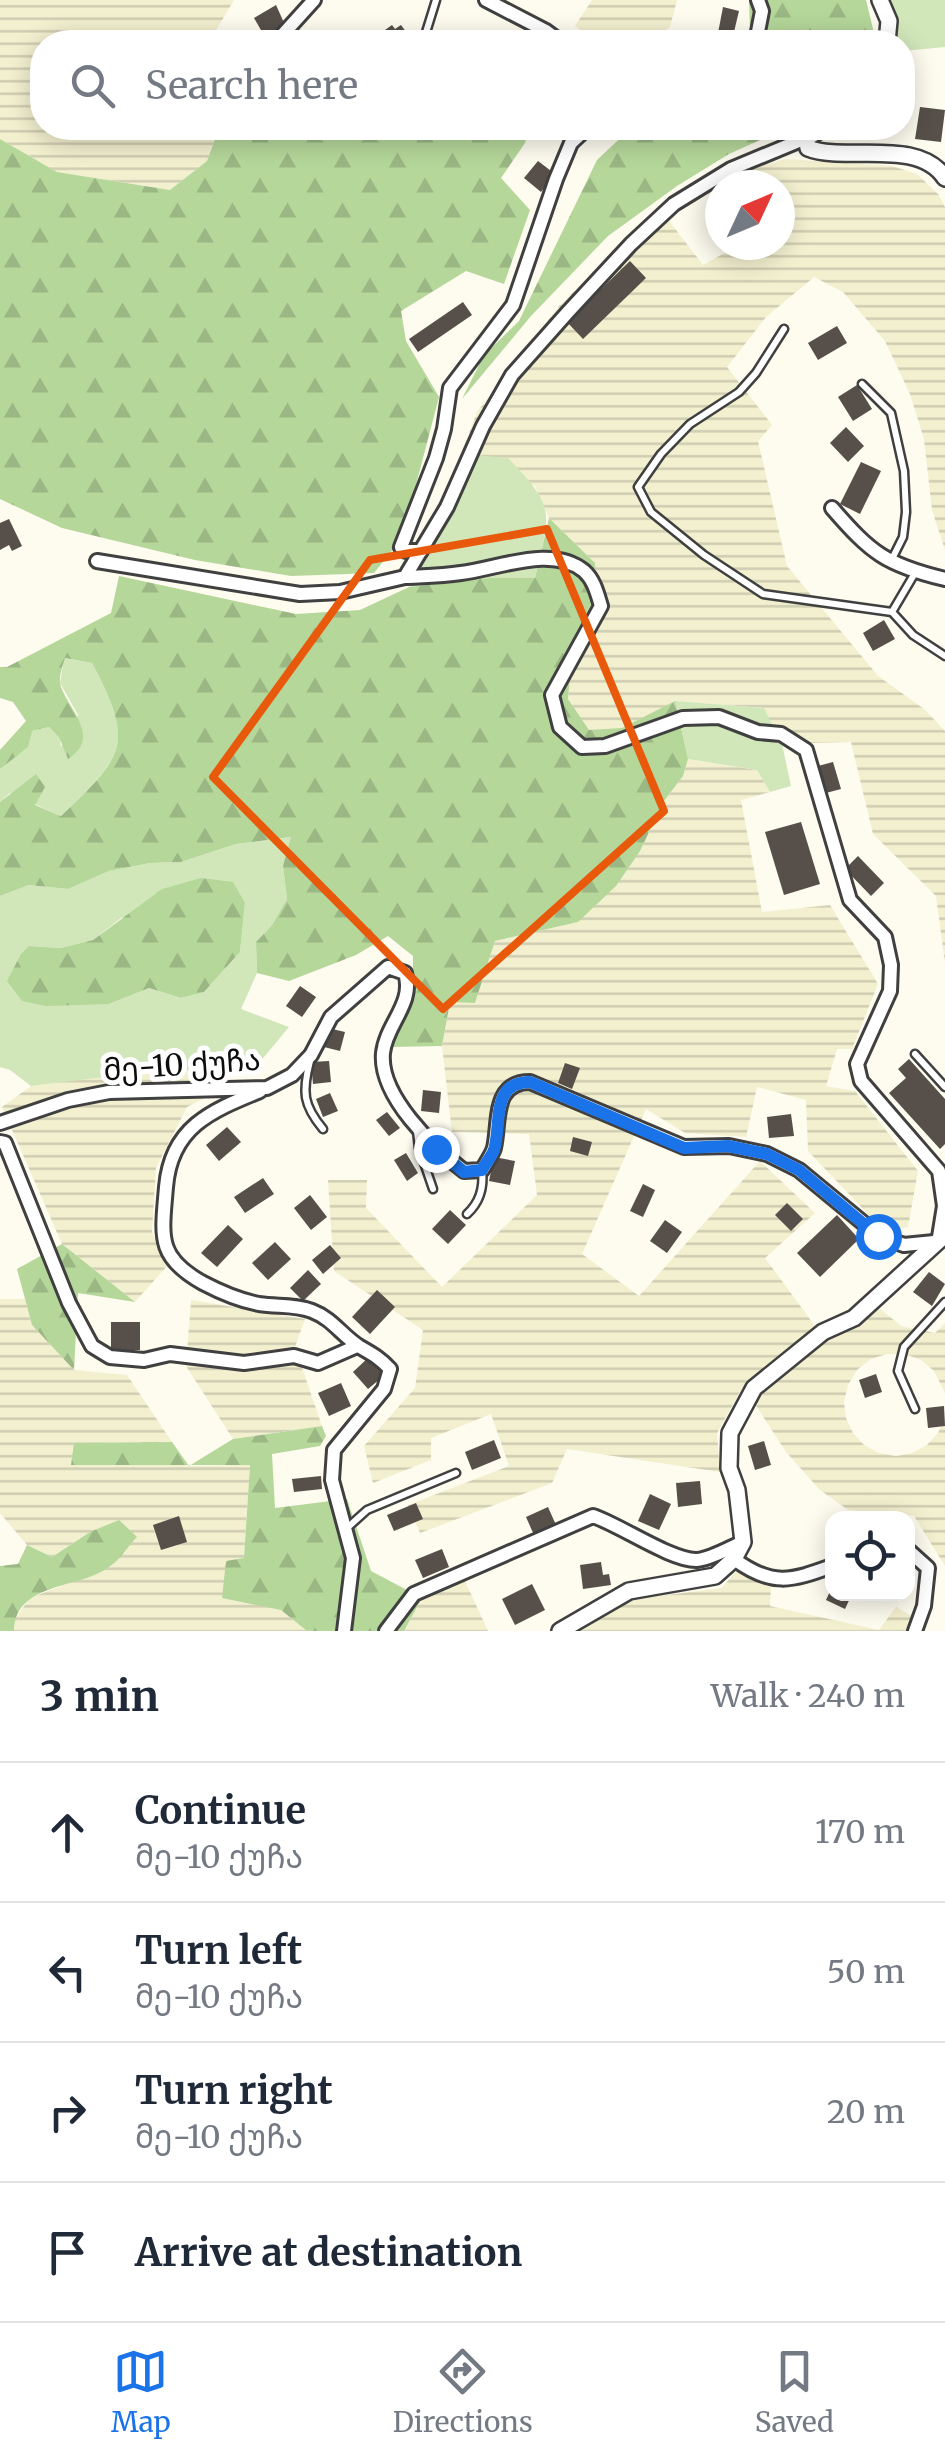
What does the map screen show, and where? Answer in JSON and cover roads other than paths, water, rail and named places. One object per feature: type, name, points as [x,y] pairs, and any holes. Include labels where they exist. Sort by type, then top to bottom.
[{"type":"street","points":[[287,30],[314,0]]},
{"type":"street","points":[[486,0],[544,30]]},
{"type":"street","points":[[758,0],[762,11],[758,30]]},
{"type":"street","points":[[880,0],[889,21],[888,30]]},
{"type":"street","points":[[421,551],[406,552],[401,547],[436,458],[450,388],[513,304],[556,180],[576,140]]},
{"type":"street","points":[[405,577],[447,508],[482,426],[512,375],[631,244],[674,204],[731,168],[801,140]]},
{"type":"street","points":[[806,140],[808,148],[820,152],[885,151],[937,166],[945,178]]},
{"type":"street","points":[[832,508],[866,547],[915,573],[945,579]]},
{"type":"street","points":[[98,561],[300,594],[340,592],[405,577],[462,573],[544,558],[574,564],[594,583],[601,606],[552,694],[560,727],[582,746],[604,746],[683,718],[719,717],[758,732],[781,734],[806,750],[850,900],[885,937],[891,966],[890,991],[857,1064],[858,1072],[939,1171],[944,1206],[939,1238],[854,1318],[823,1332],[754,1388],[730,1434],[729,1468],[737,1490],[743,1542],[734,1559],[715,1576],[629,1590],[560,1631]]},
{"type":"street","name":"მე-10 ქუჩა","points":[[0,1123],[68,1100],[108,1092],[267,1088],[292,1075],[311,1054],[331,1017],[388,967],[405,973],[410,987],[383,1051],[391,1090],[436,1149],[464,1172],[482,1170]]},
{"type":"street","points":[[482,1170],[494,1150],[496,1111],[510,1087],[530,1082],[684,1148],[728,1146],[767,1154],[799,1170],[878,1236],[904,1245],[939,1238]]},
{"type":"street","points":[[267,1088],[217,1108],[195,1122],[178,1145],[166,1180],[163,1242],[180,1271],[231,1298],[265,1306],[291,1304],[330,1319],[357,1346],[374,1353],[390,1369],[384,1389],[334,1450],[332,1480],[352,1558],[344,1631]]},
{"type":"street","points":[[0,1142],[5,1143],[69,1302],[92,1346],[110,1358],[144,1360],[170,1354],[244,1363],[294,1356],[318,1363],[357,1346]]},
{"type":"street","points":[[386,1631],[414,1594],[592,1516],[618,1525],[649,1544],[697,1560],[743,1542]]},
{"type":"street","points":[[915,1556],[928,1568],[924,1606],[915,1631]]},
{"type":"street","points":[[734,1559],[752,1572],[793,1580],[825,1569]]},
{"type":"lane","points":[[427,30],[436,0]]},
{"type":"lane","points":[[784,328],[739,392],[690,424],[661,454],[638,487],[651,512],[704,555],[763,594],[892,612],[913,635],[945,656]]},
{"type":"lane","points":[[862,384],[891,413],[904,471],[903,537],[891,562]]},
{"type":"lane","points":[[892,612],[915,573]]},
{"type":"lane","points":[[311,1054],[304,1084],[308,1111],[324,1129]]},
{"type":"lane","points":[[915,1054],[945,1088]]},
{"type":"lane","points":[[416,1125],[419,1148],[434,1189]]},
{"type":"lane","points":[[467,1214],[475,1206],[483,1184],[482,1170]]},
{"type":"lane","points":[[916,1409],[898,1371],[904,1347],[945,1302]]},
{"type":"lane","points":[[344,1531],[368,1510],[456,1473]]}]
